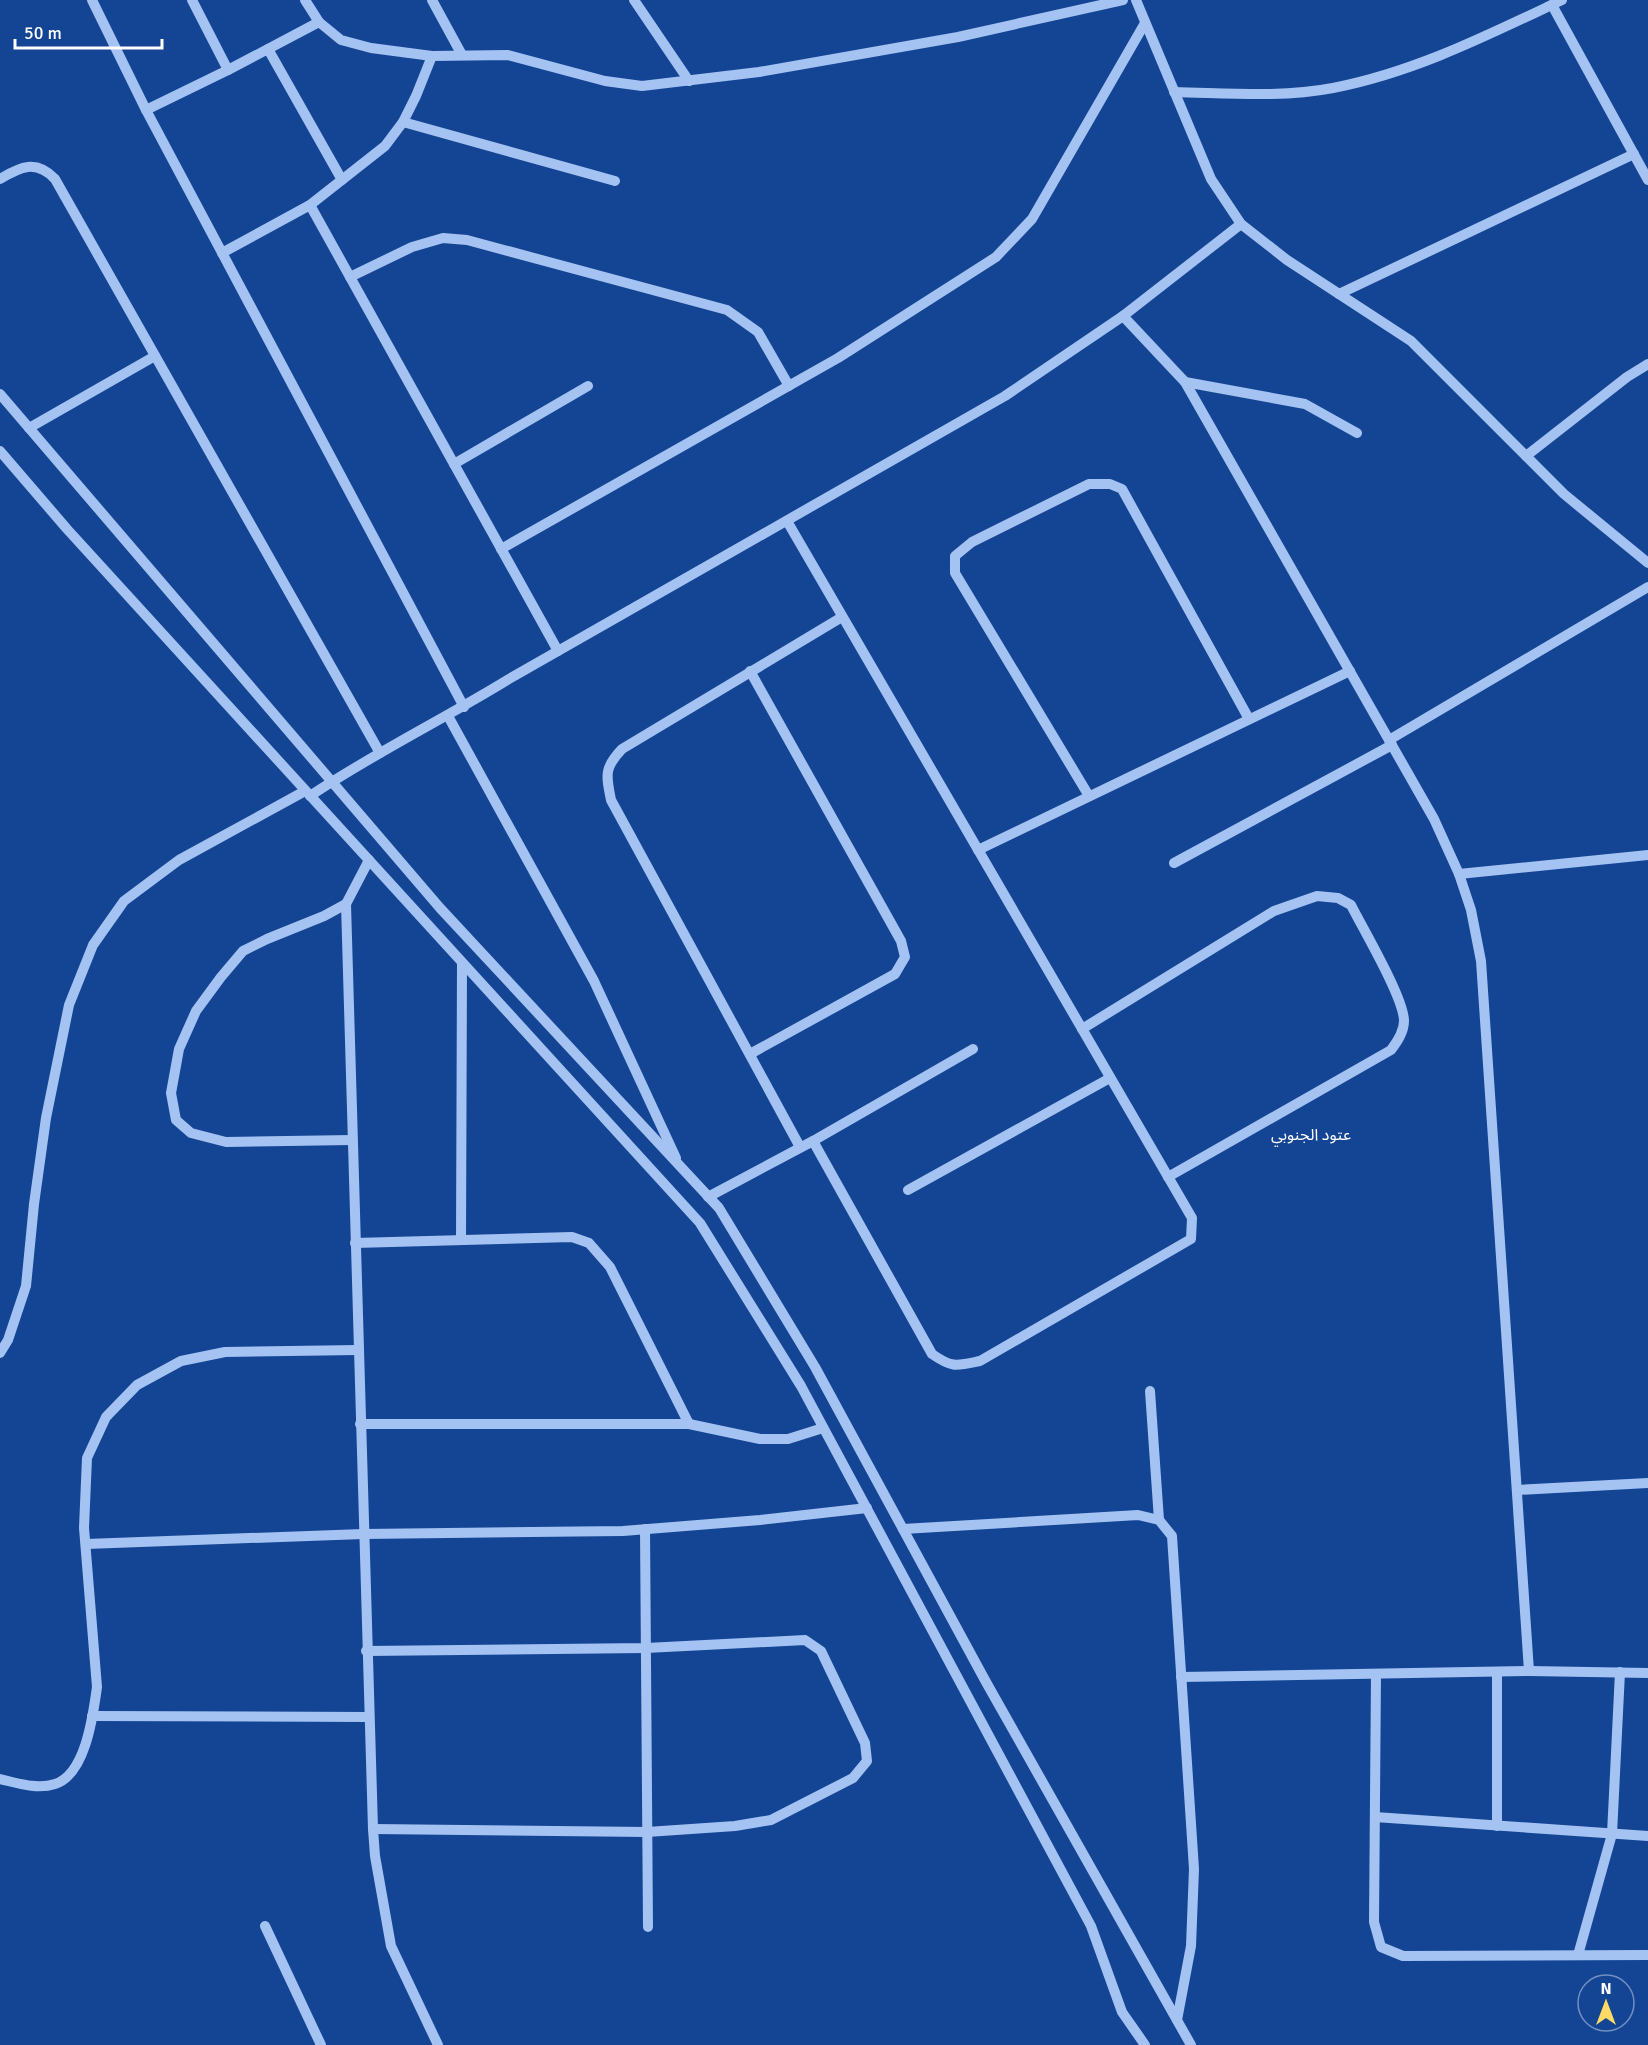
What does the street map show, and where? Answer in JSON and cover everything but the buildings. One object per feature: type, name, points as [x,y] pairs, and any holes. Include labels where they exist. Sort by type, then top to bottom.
[{"type":"street","points":[[92,0],[146,110],[464,707]]},
{"type":"street","points":[[192,0],[228,70]]},
{"type":"street","points":[[305,0],[319,22],[341,40],[371,48],[432,56],[508,55],[605,81],[642,86],[759,72],[958,37],[1123,0]]},
{"type":"street","points":[[432,0],[462,55]]},
{"type":"street","points":[[634,0],[689,81]]},
{"type":"street","points":[[1136,0],[1211,179],[1241,224],[1287,260],[1411,341],[1564,494],[1648,563]]},
{"type":"street","points":[[1174,92],[1282,94],[1332,88],[1390,74],[1459,49],[1557,2],[1648,180]]},
{"type":"street","points":[[146,110],[319,22]]},
{"type":"street","points":[[501,549],[838,358],[996,257],[1032,219],[1145,23]]},
{"type":"street","points":[[268,49],[342,180]]},
{"type":"street","points":[[222,253],[310,205],[385,146],[403,122],[432,56]]},
{"type":"street","points":[[403,122],[615,181]]},
{"type":"street","points":[[1339,294],[1634,154]]},
{"type":"street","points":[[0,179],[16,170],[34,166],[47,171],[55,179],[380,753]]},
{"type":"street","points":[[310,205],[558,651]]},
{"type":"street","points":[[0,1353],[8,1340],[26,1286],[46,1118],[69,1005],[93,945],[124,901],[179,860],[331,782],[1005,396],[1123,316],[1241,224]]},
{"type":"street","points":[[350,277],[412,246],[443,238],[467,240],[727,309],[758,332],[789,386]]},
{"type":"street","points":[[1123,316],[1185,382],[1434,819],[1459,874],[1471,910],[1481,961],[1529,1671]]},
{"type":"street","points":[[29,428],[155,356]]},
{"type":"street","points":[[1526,456],[1627,377],[1648,364]]},
{"type":"street","points":[[1185,382],[1305,404],[1357,433]]},
{"type":"street","points":[[454,464],[588,386]]},
{"type":"street","points":[[0,394],[440,908],[718,1208],[815,1367],[986,1682],[1191,2045]]},
{"type":"street","points":[[0,451],[67,529],[700,1223],[801,1386],[1091,1926],[1122,2012],[1145,2045]]},
{"type":"street","points":[[1089,796],[955,573],[955,556],[972,542],[1089,484],[1110,484],[1122,489],[1249,719]]},
{"type":"street","points":[[787,521],[1192,1218],[1191,1239],[980,1361],[948,1365],[932,1354],[813,1141]]},
{"type":"street","points":[[1174,863],[1391,743],[1648,587]]},
{"type":"street","points":[[800,1147],[611,800],[608,780],[609,762],[622,749],[842,617]]},
{"type":"street","points":[[750,671],[901,941],[905,957],[895,974],[750,1054]]},
{"type":"street","points":[[978,850],[1350,671]]},
{"type":"street","points":[[448,716],[594,981],[681,1168]]},
{"type":"street","points":[[1459,874],[1648,855]]},
{"type":"street","points":[[369,860],[346,904],[366,1651],[373,1829],[375,1856],[391,1946],[438,2045]]},
{"type":"street","points":[[1082,1029],[1274,911],[1317,896],[1338,898],[1351,905],[1399,998],[1404,1021],[1400,1039],[1391,1050],[1168,1177]]},
{"type":"street","points":[[346,904],[243,951],[196,1011],[179,1049],[171,1093],[176,1120],[191,1133],[226,1142],[352,1140]]},
{"type":"street","points":[[461,1240],[462,963]]},
{"type":"street","points":[[708,1197],[813,1141],[973,1049]]},
{"type":"street","points":[[908,1190],[1110,1078]]},
{"type":"street","points":[[355,1243],[572,1238],[590,1243],[610,1267],[689,1424]]},
{"type":"street","points":[[0,1779],[23,1785],[42,1786],[65,1780],[84,1750],[97,1687],[84,1528],[87,1458],[106,1418],[137,1385],[181,1361],[225,1352],[358,1350]]},
{"type":"street","points":[[1150,1391],[1159,1520],[1172,1536],[1194,1869],[1191,1946],[1177,2020]]},
{"type":"street","points":[[360,1424],[689,1424],[760,1439],[788,1439],[823,1428]]},
{"type":"street","points":[[1517,1490],[1648,1483]]},
{"type":"street","points":[[86,1544],[363,1534],[623,1531],[760,1520],[867,1508]]},
{"type":"street","points":[[903,1529],[1138,1515],[1159,1520]]},
{"type":"street","points":[[645,1529],[648,1927]]},
{"type":"street","points":[[366,1651],[646,1648],[805,1640],[821,1651],[865,1743],[867,1761],[853,1778],[771,1820],[735,1826],[647,1832],[373,1829]]},
{"type":"street","points":[[1181,1677],[1529,1671],[1648,1673]]},
{"type":"street","points":[[1497,1672],[1497,1826]]},
{"type":"street","points":[[1578,1955],[1612,1834],[1620,1672]]},
{"type":"street","points":[[1376,1674],[1374,1922],[1381,1947],[1403,1956],[1648,1954]]},
{"type":"street","points":[[92,1716],[368,1717]]},
{"type":"street","points":[[1375,1817],[1648,1836]]},
{"type":"street","points":[[265,1926],[321,2045]]},
{"type":"district","name":"عتود الجنوبي","points":[[1311,1135]]}]
